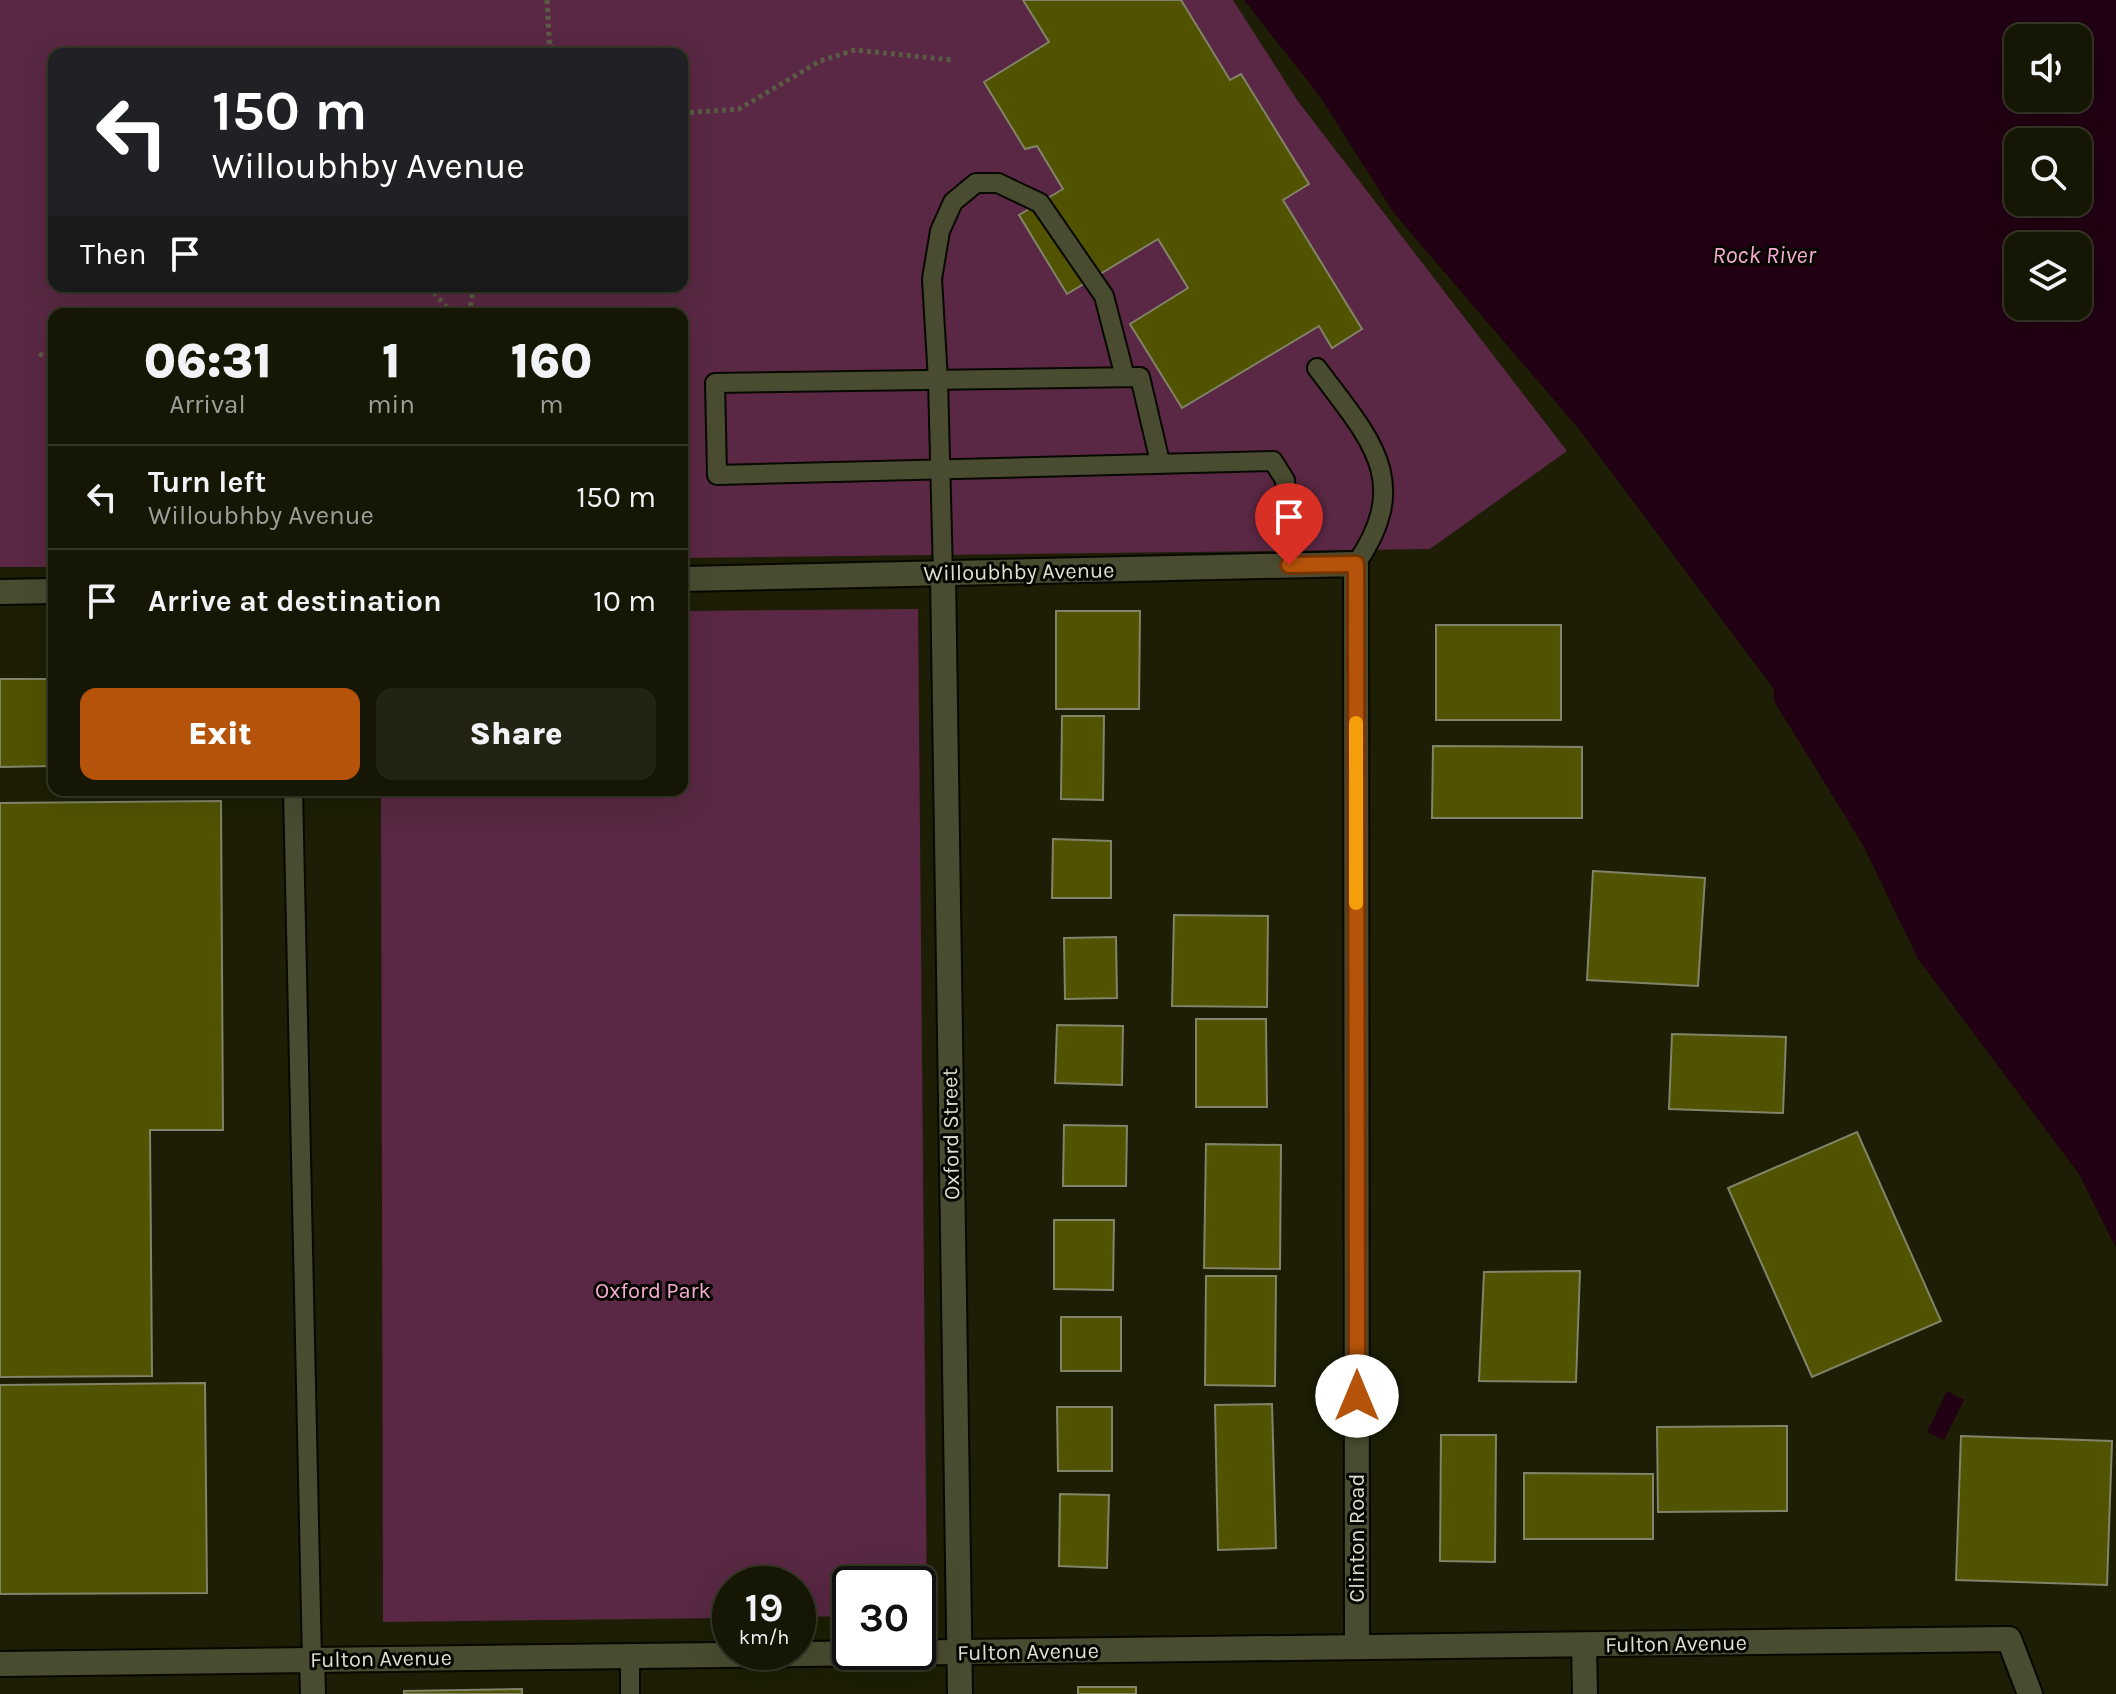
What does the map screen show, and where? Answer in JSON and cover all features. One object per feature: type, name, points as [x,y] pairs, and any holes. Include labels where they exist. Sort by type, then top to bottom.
[{"type":"street","name":"Willoubhby Avenue","points":[[688,579],[1356,564]]},
{"type":"street","name":"Clinton Road","points":[[1356,564],[1357,1647]]},
{"type":"street","name":"Oxford Street","points":[[943,574],[960,1694]]},
{"type":"street","points":[[0,592],[48,591]]},
{"type":"street","name":"Fulton Avenue","points":[[0,1664],[2009,1639],[2030,1694]]},
{"type":"street","points":[[1584,1645],[1585,1694]]},
{"type":"street","points":[[312,1660],[313,1694]]},
{"type":"lane","points":[[943,574],[932,279],[940,231],[953,202],[976,183],[998,183],[1040,203],[1104,296],[1125,377]]},
{"type":"lane","points":[[1317,368],[1360,426],[1379,463],[1386,500],[1376,535],[1356,564]]},
{"type":"lane","points":[[1160,462],[1140,377],[715,383],[717,475],[1273,461],[1285,480],[1289,565]]},
{"type":"lane","points":[[293,796],[312,1660]]},
{"type":"lane","points":[[630,1656],[630,1694]]},
{"type":"path","points":[[547,0],[550,48]]},
{"type":"path","points":[[688,113],[739,109],[820,61],[855,50],[952,60]]},
{"type":"path","points":[[434,292],[447,308]]},
{"type":"path","points":[[39,354],[48,357]]},
{"type":"green space","points":[[0,0],[1233,0],[1297,100],[1567,451],[1430,549],[688,558],[688,308],[48,308],[48,567],[0,567]]},
{"type":"green space","name":"Oxford Park","points":[[918,609],[927,1566],[832,1566],[832,1616],[816,1617],[816,1566],[712,1566],[712,1618],[383,1622],[381,796],[688,796],[688,611]]},
{"type":"water","name":"Rock River","points":[[1244,0],[2116,0],[2116,1248],[2079,1174],[1918,959],[1863,845],[1774,701],[1774,689],[1579,429],[1393,212],[1321,98]]},
{"type":"water","points":[[1947,1391],[1964,1400],[1944,1440],[1927,1432]]},
{"type":"building","points":[[1023,0],[1181,0],[1230,80],[1241,74],[1309,184],[1283,200],[1362,329],[1332,348],[1319,326],[1182,408],[1130,324],[1188,288],[1158,239],[1067,294],[1019,215],[1063,189],[1037,146],[1025,149],[984,82],[1049,42]]},
{"type":"building","points":[[1056,611],[1140,611],[1139,709],[1056,709]]},
{"type":"building","points":[[1436,625],[1561,625],[1561,720],[1436,720]]},
{"type":"building","points":[[0,679],[48,679],[48,766],[0,767]]},
{"type":"building","points":[[1062,716],[1104,716],[1103,800],[1061,799]]},
{"type":"building","points":[[1433,746],[1582,747],[1582,818],[1432,818]]},
{"type":"building","points":[[221,801],[223,1130],[150,1130],[152,1376],[0,1377],[0,803]]},
{"type":"building","points":[[1053,839],[1111,841],[1111,898],[1052,898]]},
{"type":"building","points":[[1593,871],[1705,878],[1698,986],[1587,980]]},
{"type":"building","points":[[1174,915],[1268,916],[1267,1007],[1172,1006]]},
{"type":"building","points":[[1116,937],[1117,998],[1065,999],[1064,938]]},
{"type":"building","points":[[1196,1019],[1266,1019],[1267,1107],[1196,1107]]},
{"type":"building","points":[[1057,1025],[1123,1026],[1122,1085],[1055,1083]]},
{"type":"building","points":[[1672,1034],[1786,1037],[1783,1113],[1669,1109]]},
{"type":"building","points":[[1064,1125],[1127,1126],[1126,1186],[1063,1186]]},
{"type":"building","points":[[1857,1132],[1941,1321],[1812,1377],[1728,1188]]},
{"type":"building","points":[[1206,1144],[1281,1145],[1280,1269],[1204,1268]]},
{"type":"building","points":[[1054,1220],[1114,1220],[1113,1290],[1054,1289]]},
{"type":"building","points":[[1580,1271],[1576,1382],[1479,1381],[1484,1272]]},
{"type":"building","points":[[1206,1276],[1276,1276],[1275,1386],[1205,1385]]},
{"type":"building","points":[[1061,1317],[1121,1317],[1121,1371],[1061,1371]]},
{"type":"building","points":[[205,1383],[207,1593],[0,1594],[0,1385]]},
{"type":"building","points":[[1272,1404],[1276,1548],[1218,1550],[1215,1405]]},
{"type":"building","points":[[1057,1407],[1112,1407],[1112,1471],[1058,1471]]},
{"type":"building","points":[[1787,1426],[1787,1511],[1658,1512],[1657,1427]]},
{"type":"building","points":[[1441,1435],[1496,1435],[1495,1562],[1440,1561]]},
{"type":"building","points":[[1961,1436],[2112,1441],[2107,1585],[1956,1580]]},
{"type":"building","points":[[1524,1473],[1653,1474],[1653,1539],[1524,1539]]},
{"type":"building","points":[[1060,1494],[1109,1495],[1107,1568],[1059,1566]]},
{"type":"building","points":[[1078,1687],[1136,1687],[1136,1694],[1078,1694]]},
{"type":"building","points":[[522,1689],[522,1694],[404,1694],[404,1691]]},
{"type":"slow traffic","points":[[1356,723],[1356,903]]},
{"type":"route","points":[[1289,565],[1356,564],[1357,1396]]}]
